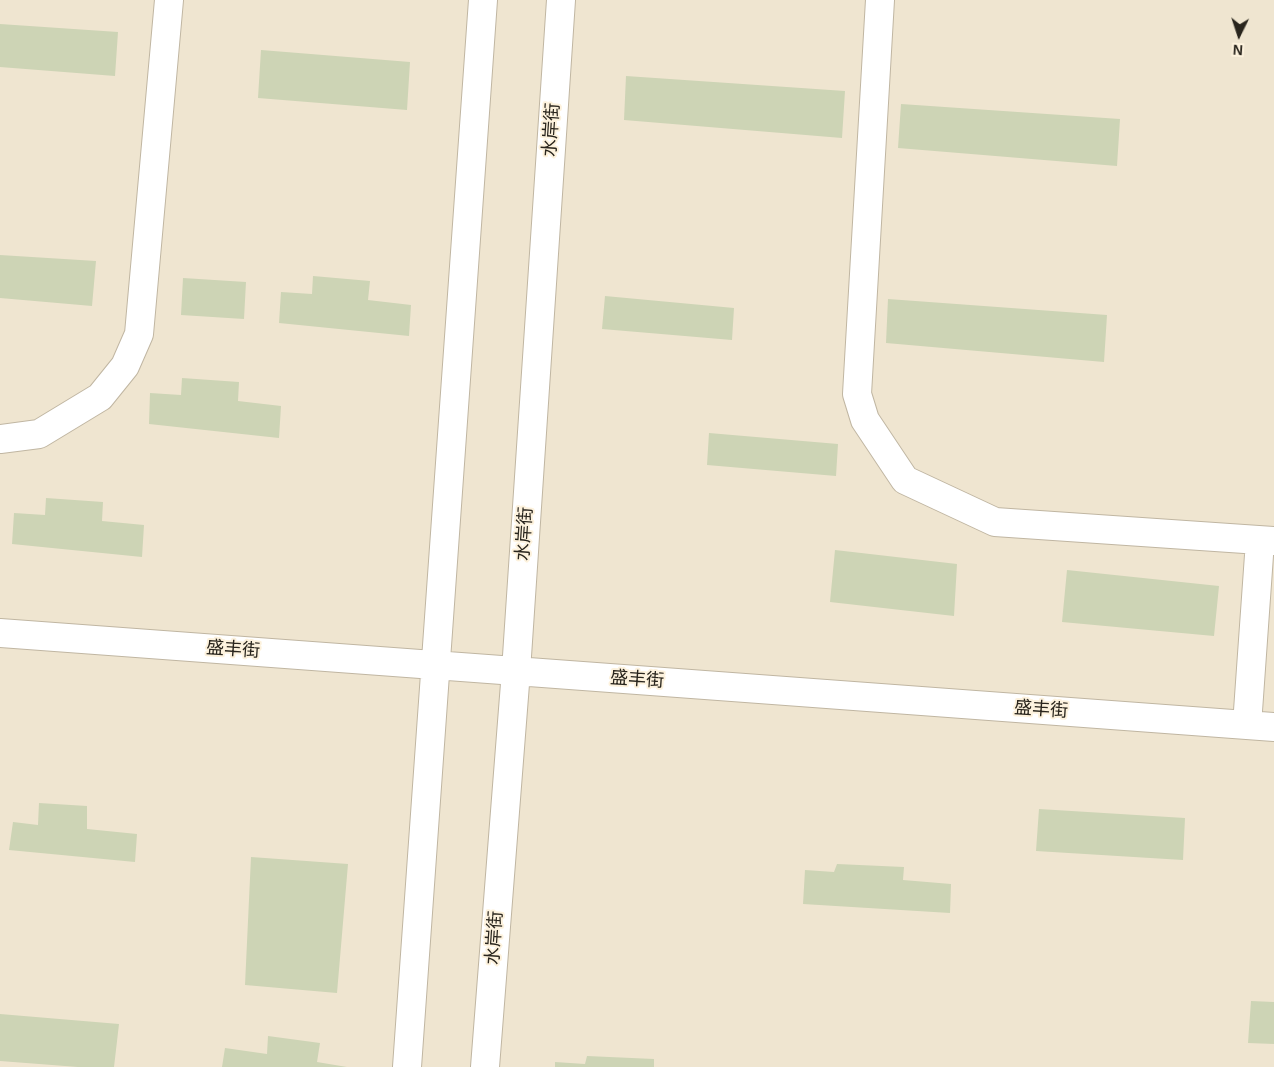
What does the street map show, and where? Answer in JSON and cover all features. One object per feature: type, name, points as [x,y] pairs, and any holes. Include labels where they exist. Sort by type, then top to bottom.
[{"type":"street","points":[[0,439],[39,434],[100,397],[125,366],[139,334],[169,0]]},
{"type":"street","points":[[407,1067],[482,0]]},
{"type":"street","name":"水岸街","points":[[485,1067],[516,671],[561,0]]},
{"type":"street","points":[[880,0],[857,394],[865,420],[905,480],[995,522],[1267,541],[1247,725]]},
{"type":"street","name":"盛丰街","points":[[0,633],[1274,727]]},
{"type":"building","points":[[0,24],[118,32],[115,76],[0,67]]},
{"type":"building","points":[[261,50],[410,62],[407,110],[258,98]]},
{"type":"building","points":[[626,76],[845,91],[842,138],[624,120]]},
{"type":"building","points":[[901,104],[1120,119],[1117,166],[898,148]]},
{"type":"building","points":[[0,255],[96,261],[92,306],[0,298]]},
{"type":"building","points":[[313,276],[370,281],[368,300],[411,305],[409,336],[279,323],[281,292],[312,294]]},
{"type":"building","points":[[183,278],[246,282],[244,319],[181,315]]},
{"type":"building","points":[[605,296],[734,308],[732,340],[602,329]]},
{"type":"building","points":[[888,299],[1107,315],[1104,362],[886,343]]},
{"type":"building","points":[[182,378],[239,382],[238,401],[281,406],[279,438],[149,424],[150,393],[181,395]]},
{"type":"building","points":[[709,433],[838,444],[836,476],[707,465]]},
{"type":"building","points":[[46,498],[103,502],[102,521],[144,525],[142,557],[12,544],[14,513],[45,515]]},
{"type":"building","points":[[835,550],[957,564],[954,616],[830,602]]},
{"type":"building","points":[[1067,570],[1219,586],[1214,636],[1062,622]]},
{"type":"building","points":[[39,803],[87,806],[87,829],[137,834],[135,862],[9,850],[13,822],[38,825]]},
{"type":"building","points":[[1039,809],[1185,818],[1183,860],[1036,851]]},
{"type":"building","points":[[251,857],[348,864],[337,993],[245,985]]},
{"type":"building","points":[[837,864],[904,867],[903,880],[951,884],[950,913],[803,904],[805,870],[834,872]]},
{"type":"building","points":[[1251,1001],[1274,1002],[1274,1044],[1248,1043]]},
{"type":"building","points":[[0,1014],[119,1024],[114,1067],[78,1067],[0,1061]]},
{"type":"building","points":[[268,1036],[320,1043],[317,1062],[347,1067],[222,1067],[225,1048],[267,1054]]},
{"type":"building","points":[[587,1056],[654,1059],[654,1067],[555,1067],[555,1062],[585,1064]]}]
